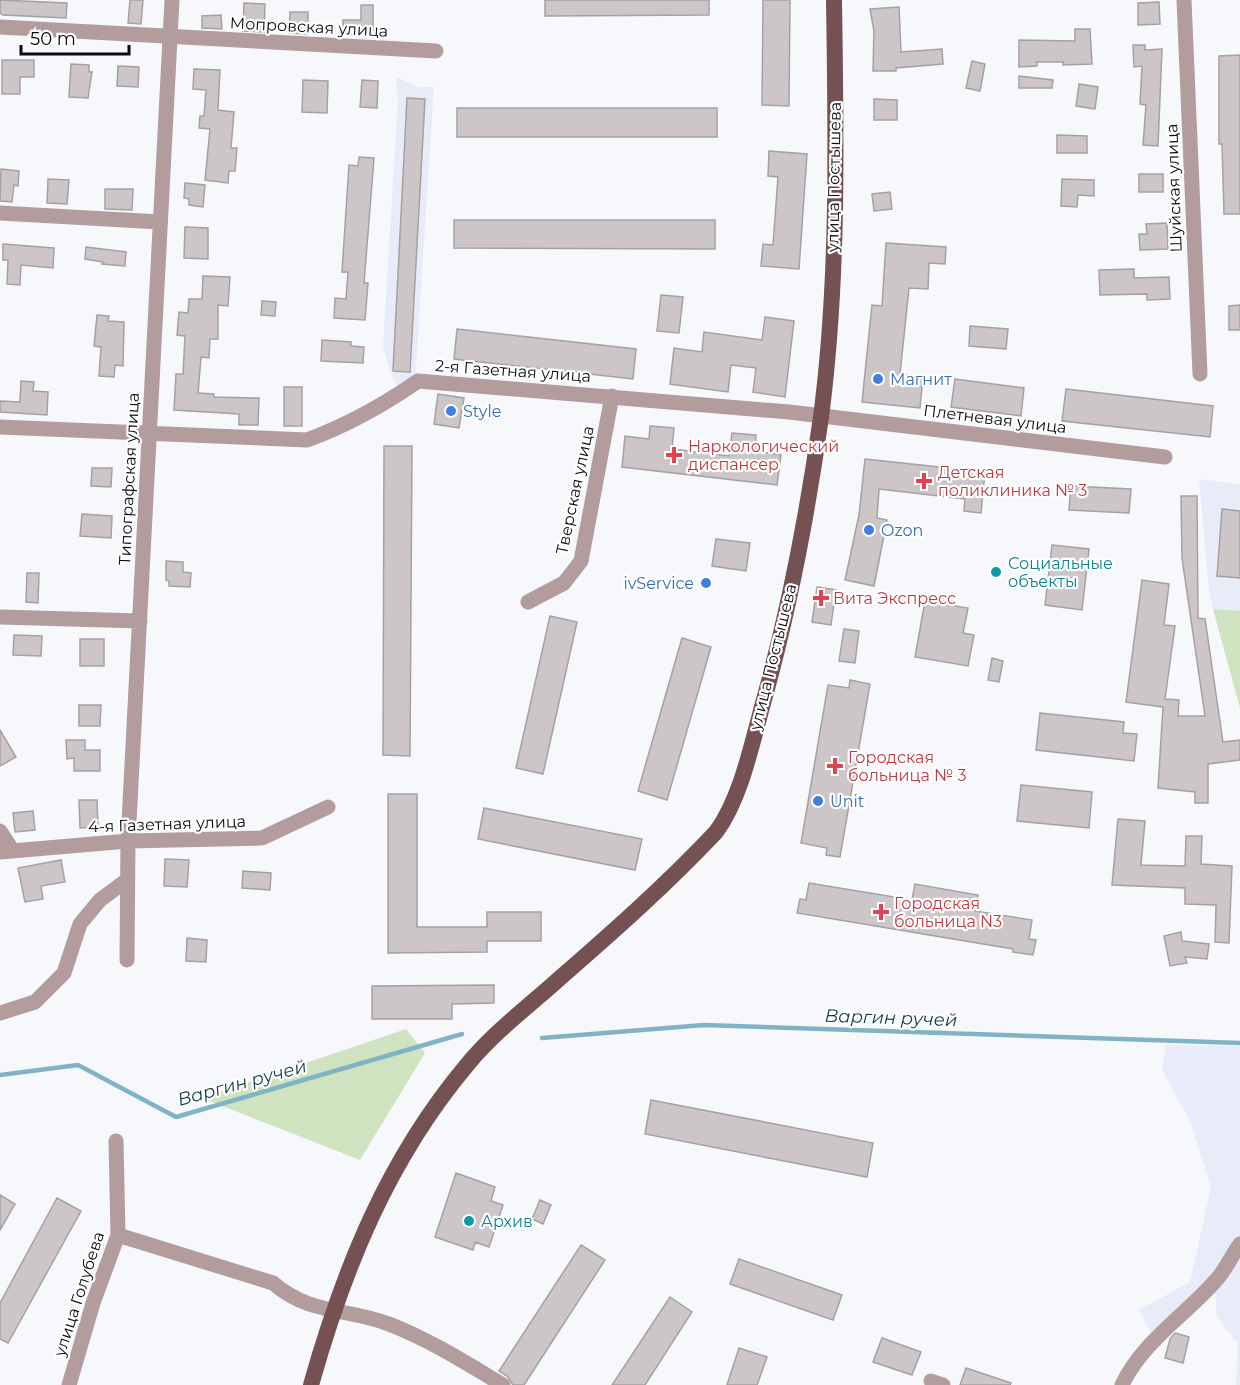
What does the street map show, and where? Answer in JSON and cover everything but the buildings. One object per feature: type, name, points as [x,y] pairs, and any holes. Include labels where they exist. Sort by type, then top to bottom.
[{"type":"main road","name":"улица Постышева","points":[[312,1385],[332,1310],[362,1232],[389,1177],[427,1116],[468,1063],[496,1035],[645,903],[723,823],[744,771],[780,643],[821,416],[831,292],[836,114],[834,0]]},
{"type":"street","name":"Типографская улица","points":[[128,960],[128,841],[172,0]]},
{"type":"street","name":"Шуйская улица","points":[[1184,0],[1200,374]]},
{"type":"street","name":"Мопровская улица","points":[[0,27],[436,51]]},
{"type":"street","points":[[0,213],[160,222]]},
{"type":"street","name":"2-я Газетная улица","points":[[0,427],[307,440],[340,428],[376,410],[418,381],[612,396],[821,416]]},
{"type":"street","name":"Тверская улица","points":[[528,602],[564,583],[581,561],[612,396]]},
{"type":"street","name":"Плетневая улица","points":[[821,416],[1165,457]]},
{"type":"street","points":[[0,617],[140,621]]},
{"type":"street","name":"4-я Газетная улица","points":[[6,852],[128,841],[261,838],[328,807]]},
{"type":"street","points":[[0,831],[6,852]]},
{"type":"street","points":[[0,1013],[35,1002],[64,973],[80,924],[100,900],[127,879]]},
{"type":"street","name":"улица Голубева","points":[[69,1385],[93,1303],[118,1235],[117,1141]]},
{"type":"street","points":[[118,1235],[273,1282],[294,1300],[386,1323],[429,1341],[503,1385]]},
{"type":"street","points":[[1122,1385],[1129,1371],[1167,1326],[1218,1278],[1240,1244]]},
{"type":"shaded area","points":[[396,77],[419,87],[434,87],[415,384],[398,386],[390,372],[383,346],[398,101]]},
{"type":"shaded area","points":[[1199,479],[1240,484],[1240,611],[1213,609],[1209,591]]},
{"type":"shaded area","points":[[1166,1045],[1240,1046],[1240,1385],[1236,1385],[1238,1344],[1217,1317],[1215,1293],[1152,1334],[1139,1310],[1190,1282],[1211,1187],[1190,1121],[1162,1070]]},
{"type":"green space","points":[[1213,609],[1240,611],[1240,708]]},
{"type":"green space","points":[[406,1029],[425,1053],[360,1160],[202,1098]]},
{"type":"waterway","name":"Варгин ручей","points":[[542,1038],[704,1025],[1240,1043]]},
{"type":"waterway","name":"Варгин ручей","points":[[0,1075],[78,1065],[176,1117],[462,1034]]},
{"type":"place","name":"Магнит","points":[[878,379]]},
{"type":"place","name":"Style","points":[[451,411]]},
{"type":"place","name":"Наркологический диспансер","points":[[674,455]]},
{"type":"place","name":"Детская поликлиника № 3","points":[[924,481]]},
{"type":"place","name":"Ozon","points":[[869,530]]},
{"type":"place","name":"Социальные объекты","points":[[996,572]]},
{"type":"place","name":"ivService","points":[[706,583]]},
{"type":"place","name":"Вита Экспресс","points":[[821,598]]},
{"type":"place","name":"Городская больница № 3","points":[[835,766]]},
{"type":"place","name":"Unit","points":[[818,801]]},
{"type":"place","name":"Городская больница N3","points":[[881,912]]},
{"type":"place","name":"Архив","points":[[469,1221]]}]
